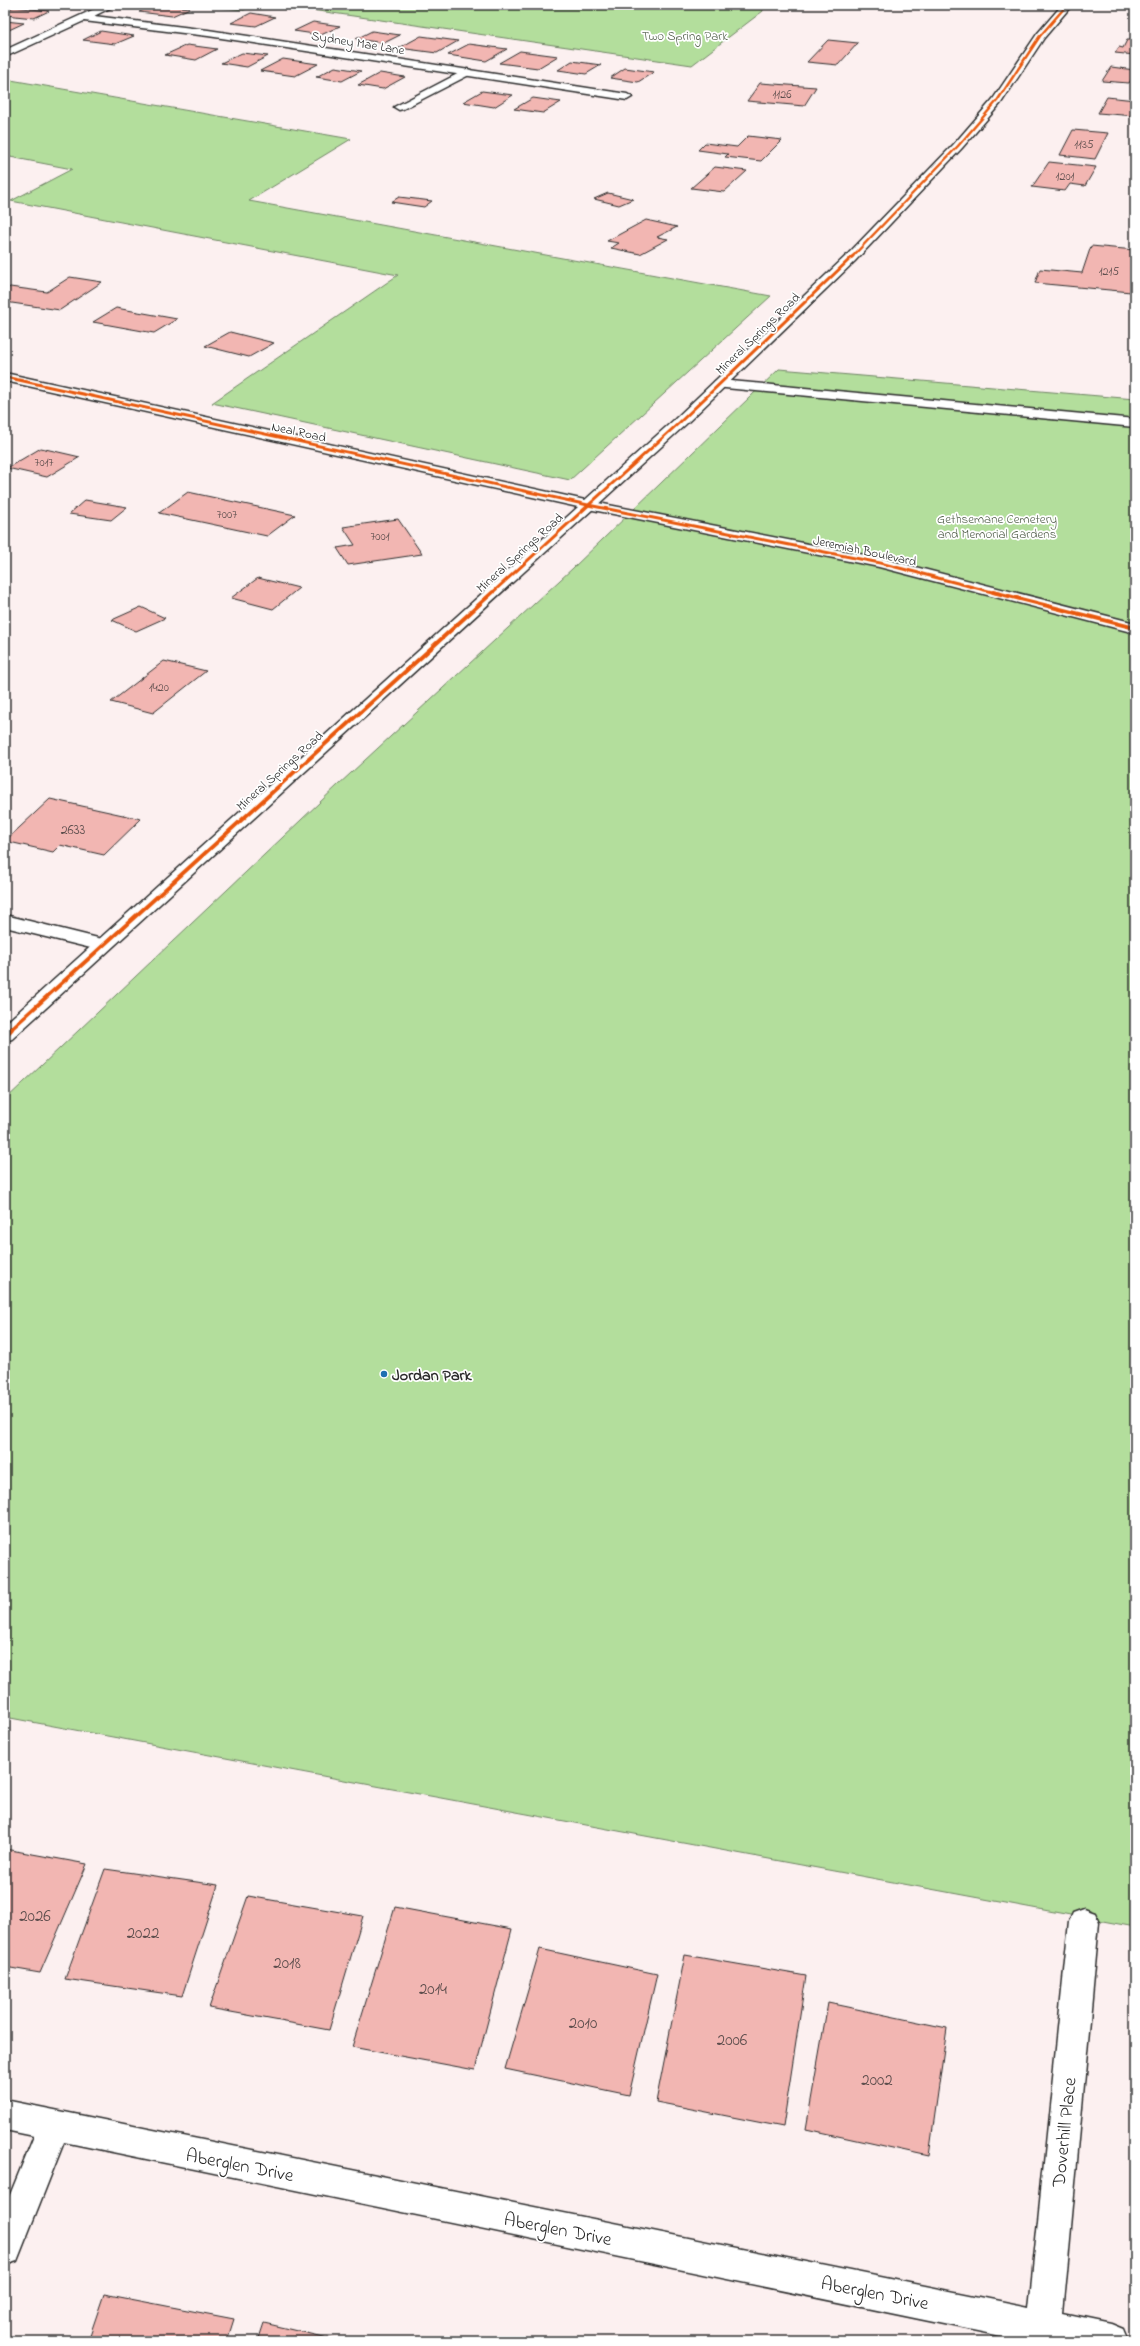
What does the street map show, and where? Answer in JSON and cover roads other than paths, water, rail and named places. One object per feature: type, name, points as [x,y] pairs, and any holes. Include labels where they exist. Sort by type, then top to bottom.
[{"type":"street","points":[[5,54],[111,5]]},
{"type":"street","name":"Mineral Springs Road","points":[[5,1035],[720,384],[851,258],[958,146],[997,101],[1040,36],[1067,5]]},
{"type":"street","name":"Sydney Mae Lane","points":[[84,18],[208,33],[627,97]]},
{"type":"street","points":[[399,108],[467,72]]},
{"type":"street","name":"Neal Road","points":[[5,377],[588,505]]},
{"type":"street","points":[[720,384],[1135,423]]},
{"type":"street","name":"Jeremiah Boulevard","points":[[588,505],[880,563],[1135,628]]},
{"type":"street","points":[[5,922],[103,945]]},
{"type":"street","name":"Doverhill Place","points":[[1043,2334],[1084,1922]]},
{"type":"street","name":"Aberglen Drive","points":[[5,2115],[1043,2334],[1111,2341]]},
{"type":"street","points":[[5,2249],[54,2126]]},
{"type":"place","name":"Jordan Park","points":[[384,1374]]},
{"type":"park label","name":"Two Spring Park","points":[[685,35]]},
{"type":"park label","name":"Gethsemane Cemetery and Memorial Gardens","points":[[997,526]]}]
